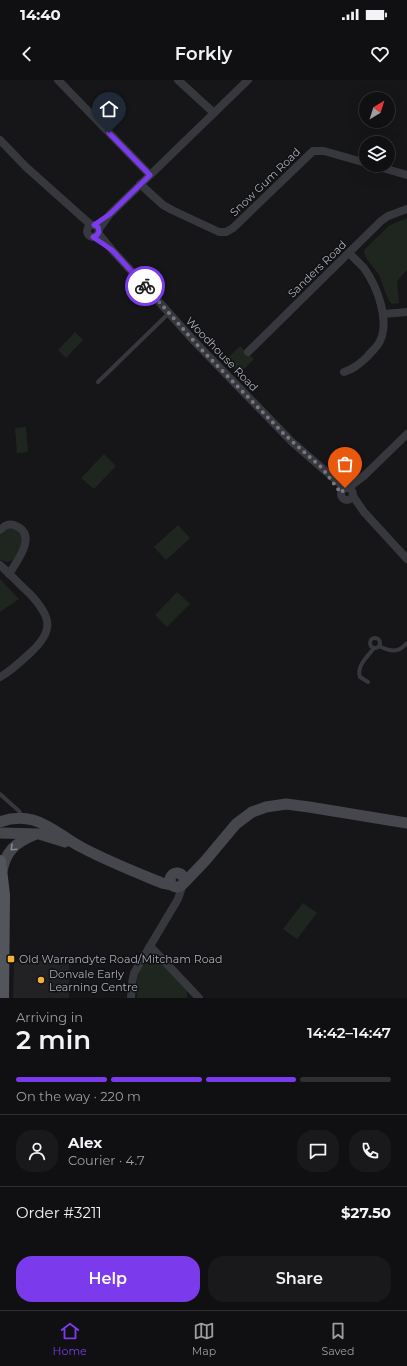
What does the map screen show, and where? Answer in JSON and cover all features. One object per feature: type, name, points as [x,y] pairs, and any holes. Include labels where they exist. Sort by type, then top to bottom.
[{"type":"main road","points":[[0,822],[23,818],[40,822],[81,847],[162,883],[177,881],[205,861],[236,824],[252,812],[266,807],[286,804],[407,822]]},
{"type":"main road","points":[[0,812],[12,819]]},
{"type":"main road","points":[[18,833],[24,826],[23,818]]},
{"type":"main road","points":[[0,833],[36,834],[81,847]]},
{"type":"main road","points":[[3,998],[4,918],[1,866],[9,851],[19,843],[36,834]]},
{"type":"street","points":[[58,80],[150,175]]},
{"type":"street","points":[[178,80],[214,113]]},
{"type":"street","points":[[94,230],[248,80]]},
{"type":"street","name":"Woodhouse Road","points":[[0,140],[26,167],[94,230],[190,337],[285,435],[348,493],[407,559]]},
{"type":"street","name":"Snow Gum Road","points":[[142,183],[161,202],[172,210],[215,230],[226,232],[237,224],[312,151],[324,151],[359,161]]},
{"type":"street","points":[[394,172],[407,176]]},
{"type":"street","name":"Sanders Road","points":[[248,352],[386,218],[407,209]]},
{"type":"street","points":[[344,372],[355,368],[374,350],[380,342],[383,328],[383,314],[374,284],[364,269],[349,253]]},
{"type":"street","points":[[383,314],[407,312]]},
{"type":"street","points":[[348,493],[407,434]]},
{"type":"street","points":[[0,530],[6,525],[14,525],[21,529],[26,539],[26,546],[9,574]]},
{"type":"street","points":[[0,565],[42,608],[48,624],[46,634],[40,643],[0,677]]},
{"type":"street","points":[[131,998],[133,977],[173,906],[177,881]]},
{"type":"street","points":[[150,946],[199,998]]},
{"type":"lane","points":[[98,382],[169,314]]},
{"type":"lane","points":[[374,648],[370,643],[373,638],[379,640],[379,646]]},
{"type":"lane","points":[[368,682],[360,677],[359,671],[366,657],[374,648],[379,646],[395,651],[407,643]]},
{"type":"lane","points":[[0,794],[18,809],[23,818]]},
{"type":"shaded area","points":[[407,218],[407,270],[397,281],[399,303],[392,304],[386,295],[379,275],[367,260],[364,250],[390,225]]},
{"type":"shaded area","points":[[75,332],[83,340],[66,358],[58,350]]},
{"type":"shaded area","points":[[240,346],[254,359],[238,375],[234,368],[225,361]]},
{"type":"shaded area","points":[[26,427],[28,452],[17,453],[15,428]]},
{"type":"shaded area","points":[[104,454],[116,466],[94,489],[81,478]]},
{"type":"shaded area","points":[[178,525],[190,538],[166,560],[154,547]]},
{"type":"shaded area","points":[[13,528],[21,536],[21,548],[12,561],[7,562],[0,560],[0,535],[7,529]]},
{"type":"shaded area","points":[[0,579],[19,599],[0,612]]},
{"type":"shaded area","points":[[177,592],[190,604],[167,627],[155,615]]},
{"type":"shaded area","points":[[303,903],[317,913],[297,939],[283,929]]},
{"type":"shaded area","points":[[150,959],[158,960],[187,990],[187,998],[137,998],[137,981],[139,971],[145,962]]},
{"type":"shaded area","name":"Donvale Early Learning Centre","points":[[69,960],[69,998],[13,998],[14,962]]},
{"type":"way so far","points":[[145,286],[200,348],[292,442],[322,468],[341,493],[345,488]]},
{"type":"place","name":"Old Warrandyte Road/Mitcham Road","points":[[11,959]]},
{"type":"place","name":"Donvale Early Learning Centre","points":[[41,980]]},
{"type":"route","points":[[109,133],[150,175],[110,214],[94,225],[98,227],[99,232],[93,237],[112,250],[145,286]]}]
